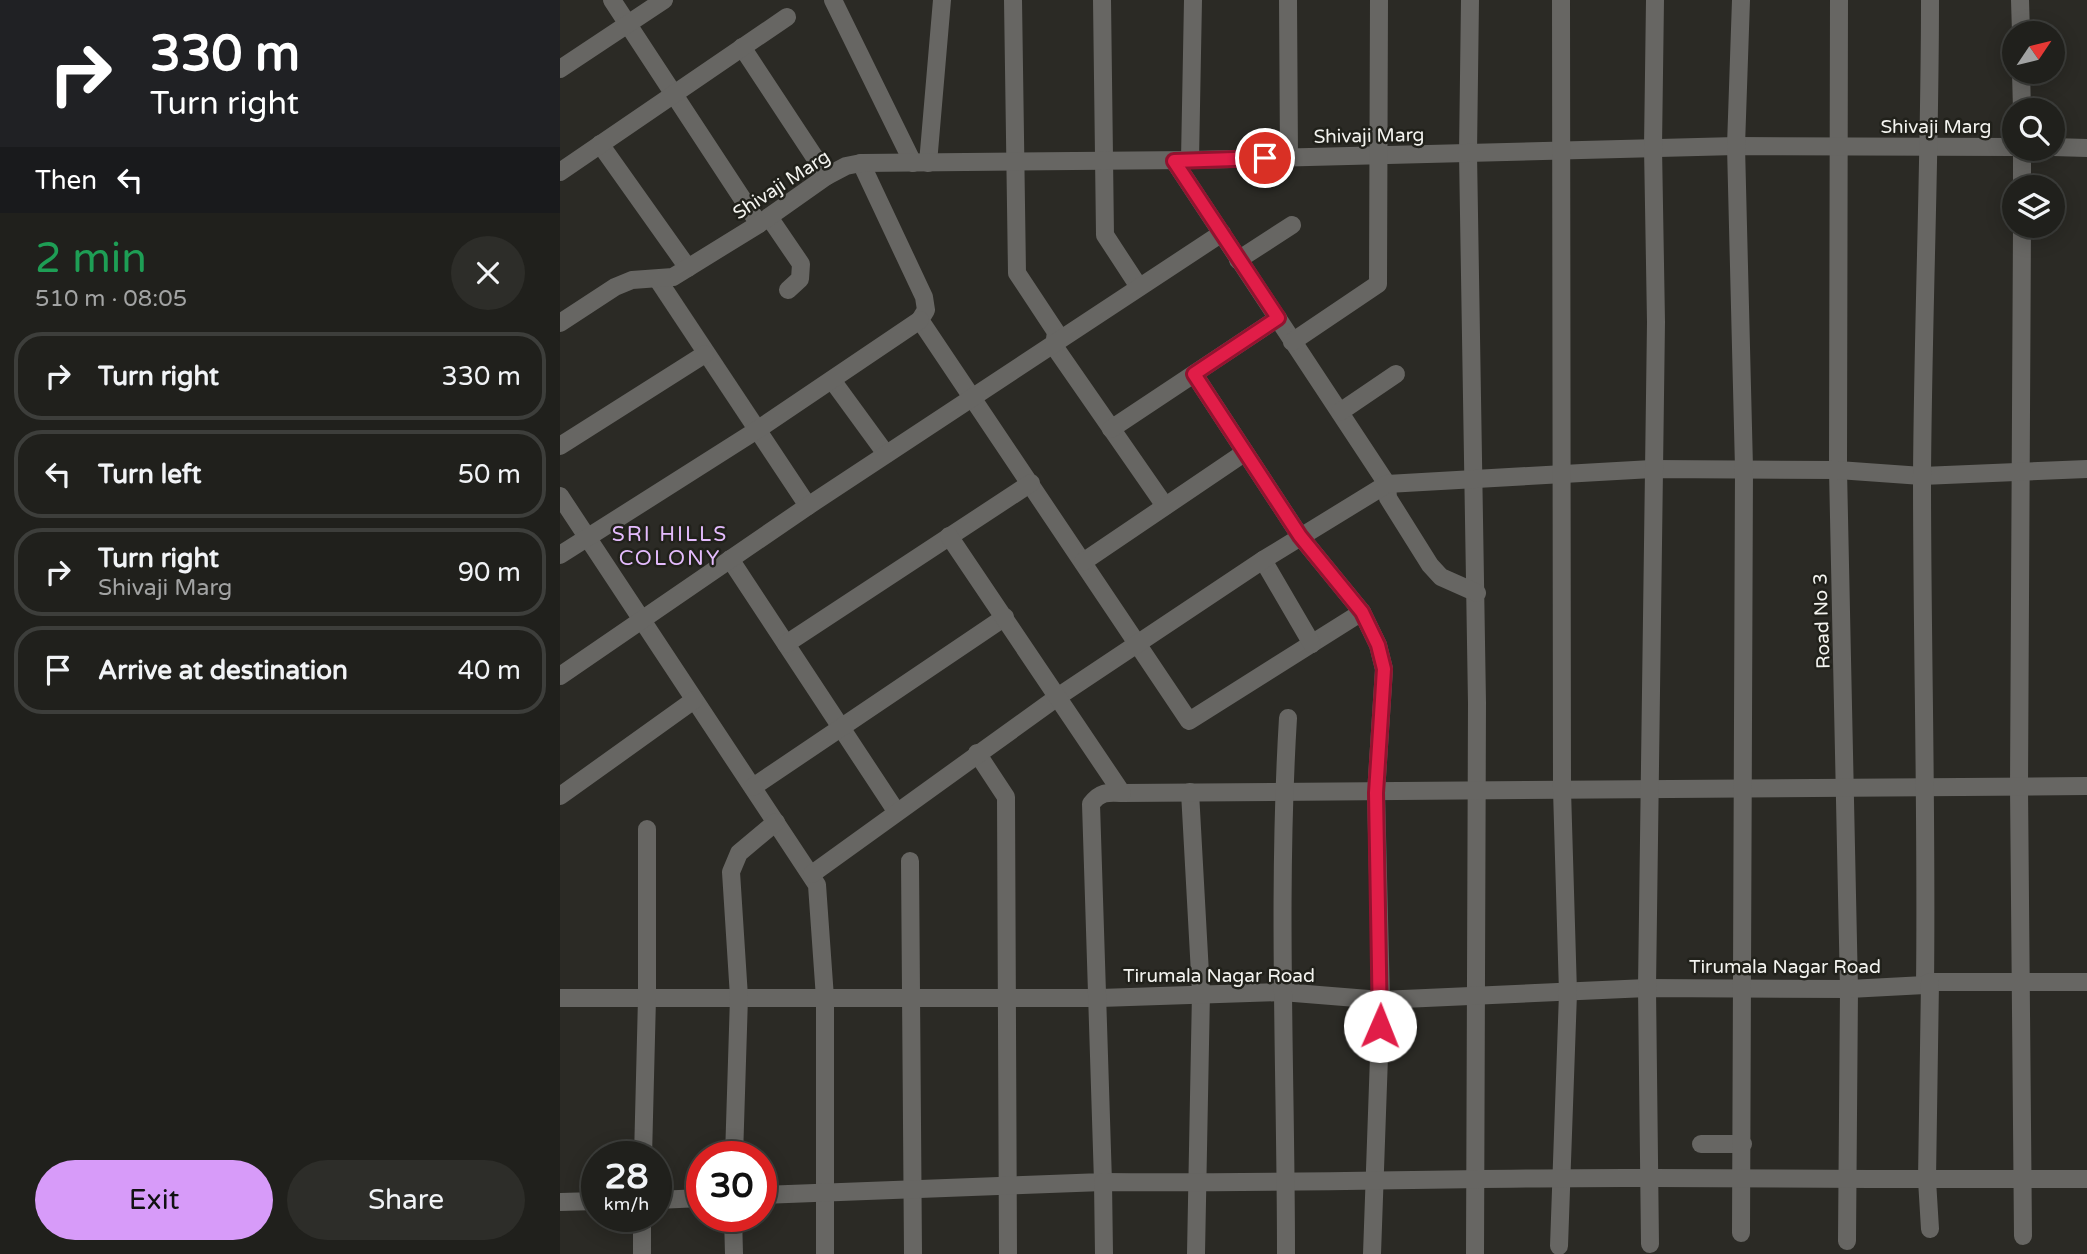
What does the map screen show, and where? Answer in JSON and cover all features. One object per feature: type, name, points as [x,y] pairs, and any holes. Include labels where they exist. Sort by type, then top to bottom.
[{"type":"street","points":[[612,0],[673,94],[764,220],[801,264],[800,279],[789,290]]},
{"type":"street","points":[[560,69],[664,0]]},
{"type":"street","points":[[833,0],[921,163]]},
{"type":"street","points":[[1013,0],[1017,272],[1056,332],[1054,346],[1165,506]]},
{"type":"street","points":[[1102,0],[1105,235],[1139,288]]},
{"type":"street","points":[[1193,0],[1182,161],[1238,260],[1387,484],[1388,498],[1430,565],[1441,577],[1477,593]]},
{"type":"street","points":[[1288,0],[1289,157]]},
{"type":"street","points":[[1292,342],[1378,284],[1378,0]]},
{"type":"street","points":[[1470,0],[1468,153],[1477,593],[1477,995],[1473,1179],[1475,1254]]},
{"type":"street","points":[[1559,1246],[1567,993],[1562,790],[1561,0]]},
{"type":"street","points":[[1650,1244],[1647,988],[1656,322],[1653,147],[1655,0]]},
{"type":"street","points":[[1741,0],[1736,146],[1744,468],[1741,1233]]},
{"type":"street","name":"Road No 3","points":[[1839,0],[1838,470],[1849,989],[1847,1241]]},
{"type":"street","points":[[1930,0],[1930,147],[1922,476],[1927,788],[1927,1180],[1930,1229]]},
{"type":"street","points":[[2020,0],[2021,21]]},
{"type":"street","points":[[921,163],[940,3]]},
{"type":"street","points":[[560,172],[787,17]]},
{"type":"street","points":[[743,47],[827,177]]},
{"type":"street","points":[[600,144],[688,268]]},
{"type":"street","name":"Shivaji Marg","points":[[560,323],[615,287],[632,280],[658,280],[688,268],[827,177],[846,166],[861,163],[1380,157],[1653,147],[2002,147]]},
{"type":"street","points":[[2065,147],[2087,148]]},
{"type":"street","points":[[560,555],[757,430],[920,320],[926,310],[924,298],[861,163]]},
{"type":"street","points":[[1238,260],[1292,225]]},
{"type":"street","points":[[560,676],[808,506],[1222,233]]},
{"type":"street","points":[[2022,238],[2019,787],[2022,1236]]},
{"type":"street","points":[[658,280],[808,506]]},
{"type":"street","points":[[1111,429],[1278,318]]},
{"type":"street","points":[[920,320],[1189,721],[1362,612]]},
{"type":"street","points":[[560,446],[705,354]]},
{"type":"street","points":[[1194,374],[1300,536],[1362,612],[1378,645],[1384,669],[1376,793],[1381,1000],[1372,1254]]},
{"type":"street","points":[[1340,412],[1396,374]]},
{"type":"street","points":[[832,380],[887,454]]},
{"type":"street","points":[[1083,562],[1244,453]]},
{"type":"street","points":[[812,874],[1059,696],[1300,536],[1387,484],[1652,469],[1838,470],[1922,476],[2087,469]]},
{"type":"street","points":[[786,644],[1031,483]]},
{"type":"street","points":[[560,496],[639,620],[812,874],[820,896],[825,998],[825,1254]]},
{"type":"street","points":[[949,536],[1122,793]]},
{"type":"street","points":[[730,559],[896,811]]},
{"type":"street","points":[[1263,560],[1312,644]]},
{"type":"street","points":[[752,787],[1005,617]]},
{"type":"street","points":[[560,796],[694,700]]},
{"type":"street","points":[[1286,1254],[1282,992],[1283,792],[1288,718]]},
{"type":"street","points":[[977,753],[1006,797],[1008,1254]]},
{"type":"street","points":[[1104,1254],[1100,998],[1091,804],[1098,795],[1106,792],[1376,793],[2087,786]]},
{"type":"street","points":[[1190,792],[1201,992],[1196,1254]]},
{"type":"street","points":[[735,1141],[739,998],[732,863],[738,853],[776,822]]},
{"type":"street","points":[[644,1141],[648,998],[647,829]]},
{"type":"street","points":[[910,860],[913,1254]]},
{"type":"street","name":"Tirumala Nagar Road","points":[[560,998],[1100,998],[1201,992],[1282,992],[1381,1000],[1647,988],[1849,989],[1928,984],[2087,982]]},
{"type":"street","points":[[1701,1144],[1742,1144]]},
{"type":"street","points":[[777,1194],[1103,1182],[1286,1184],[1473,1179],[2087,1179]]},
{"type":"street","points":[[560,1202],[581,1201]]},
{"type":"street","points":[[642,1232],[642,1254]]},
{"type":"street","points":[[733,1232],[734,1254]]},
{"type":"district","name":"SRI HILLS COLONY","points":[[670,546]]},
{"type":"route","points":[[1265,158],[1174,161],[1278,318],[1194,374],[1300,536],[1362,612],[1378,645],[1384,669],[1376,793],[1380,1026]]}]
